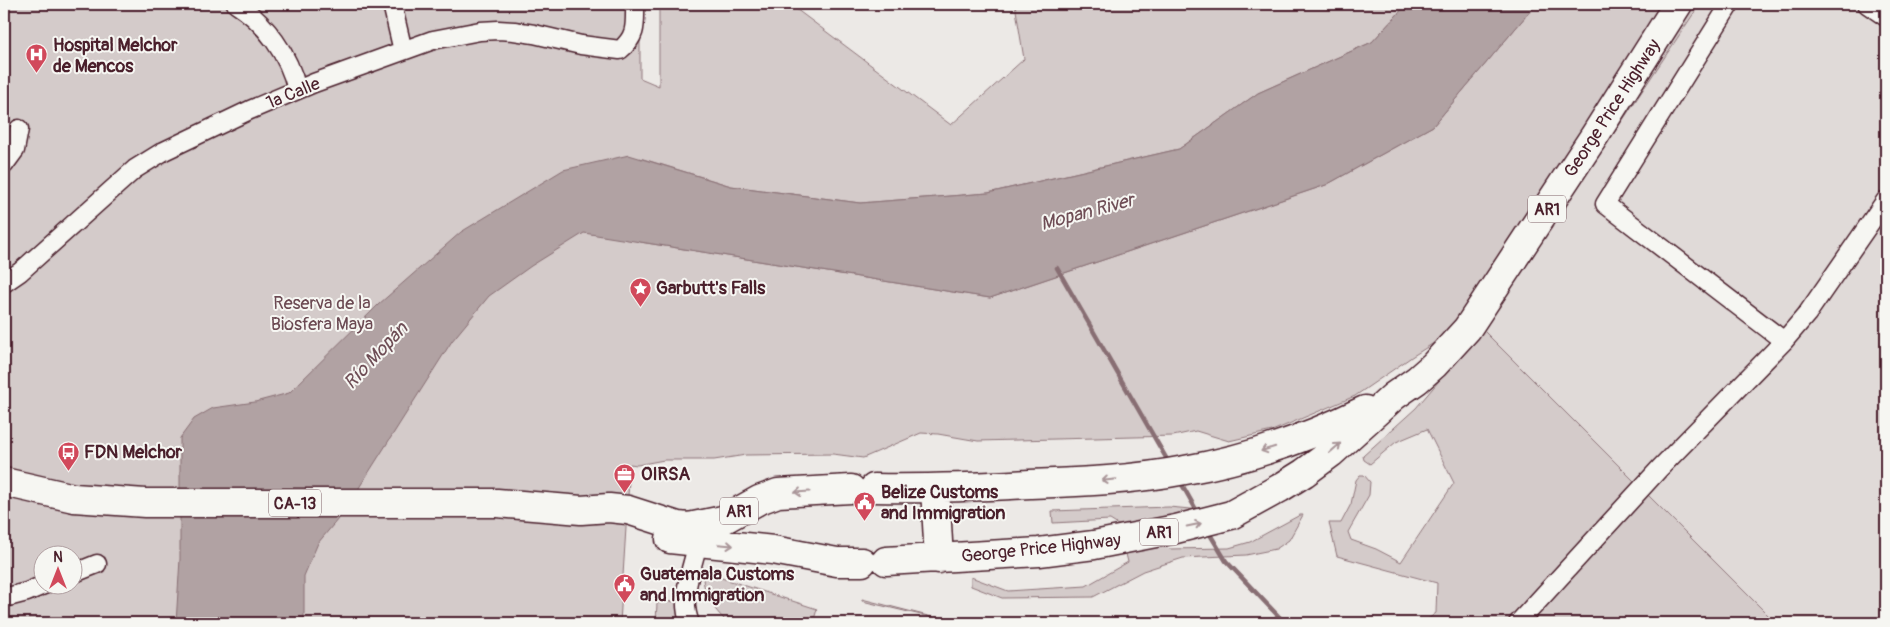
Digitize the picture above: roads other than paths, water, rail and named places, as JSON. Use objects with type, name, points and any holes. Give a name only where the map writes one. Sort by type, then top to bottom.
[{"type":"highway","name":"George Price Highway","points":[[628,518],[678,526],[700,534],[837,562],[874,562],[1031,553],[1094,545],[1208,522],[1231,515],[1280,488],[1331,453],[1394,396],[1434,365],[1467,329],[1595,135],[1678,4]]},
{"type":"highway","name":"George Price Highway","points":[[700,534],[759,500],[778,493],[1104,481],[1184,471],[1239,458],[1319,432],[1394,396]]},
{"type":"highway","name":"CA-13","points":[[4,482],[74,498],[145,503],[497,504],[580,510],[609,508],[628,518]]},
{"type":"highway","points":[[935,488],[939,559]]},
{"type":"street","points":[[236,4],[246,10],[279,46],[293,75],[297,90]]},
{"type":"street","points":[[392,4],[403,51]]},
{"type":"street","name":"1a Calle","points":[[4,283],[20,272],[135,169],[172,147],[250,110],[297,90],[433,40],[460,34],[498,30],[534,34],[580,46],[620,50],[628,44],[635,30],[635,4]]},
{"type":"street","points":[[1730,4],[1605,204],[1784,341]]},
{"type":"street","points":[[1867,4],[1886,17]]},
{"type":"street","points":[[4,165],[15,150],[19,129]]},
{"type":"street","points":[[1518,623],[1660,468],[1784,341],[1807,314],[1886,200]]},
{"type":"street","points":[[690,623],[686,613],[686,601],[700,534]]},
{"type":"street","points":[[82,570],[97,564]]},
{"type":"street","points":[[4,598],[32,590]]},
{"type":"water","points":[[1407,4],[1533,4],[1531,10],[1433,126],[1326,185],[990,298],[584,233],[531,266],[489,296],[452,341],[343,513],[318,543],[304,576],[304,623],[176,623],[180,559],[180,438],[194,419],[213,408],[255,402],[289,393],[379,304],[461,232],[563,170],[629,155],[731,186],[860,203],[988,193],[1179,149],[1258,93],[1372,42]]},
{"type":"waterway","points":[[1057,268],[1169,463]]},
{"type":"waterway","points":[[1180,481],[1198,513]]},
{"type":"waterway","points":[[1208,531],[1226,561],[1285,623]]},
{"type":"place","name":"Hospital Melchor de Mencos","points":[[37,74]]},
{"type":"place","name":"Garbutt's Falls","points":[[640,307]]},
{"type":"place","name":"FDN Melchor","points":[[68,471]]},
{"type":"place","name":"OIRSA","points":[[625,493]]},
{"type":"place","name":"Belize Customs and Immigration","points":[[865,521]]},
{"type":"place","name":"Guatemala Customs and Immigration","points":[[624,603]]},
{"type":"water label","name":"Mopan River","points":[[1087,211]]},
{"type":"water label","name":"Río Mopán","points":[[375,355]]},
{"type":"park label","name":"Reserva de la Biosfera Maya","points":[[322,313]]}]
